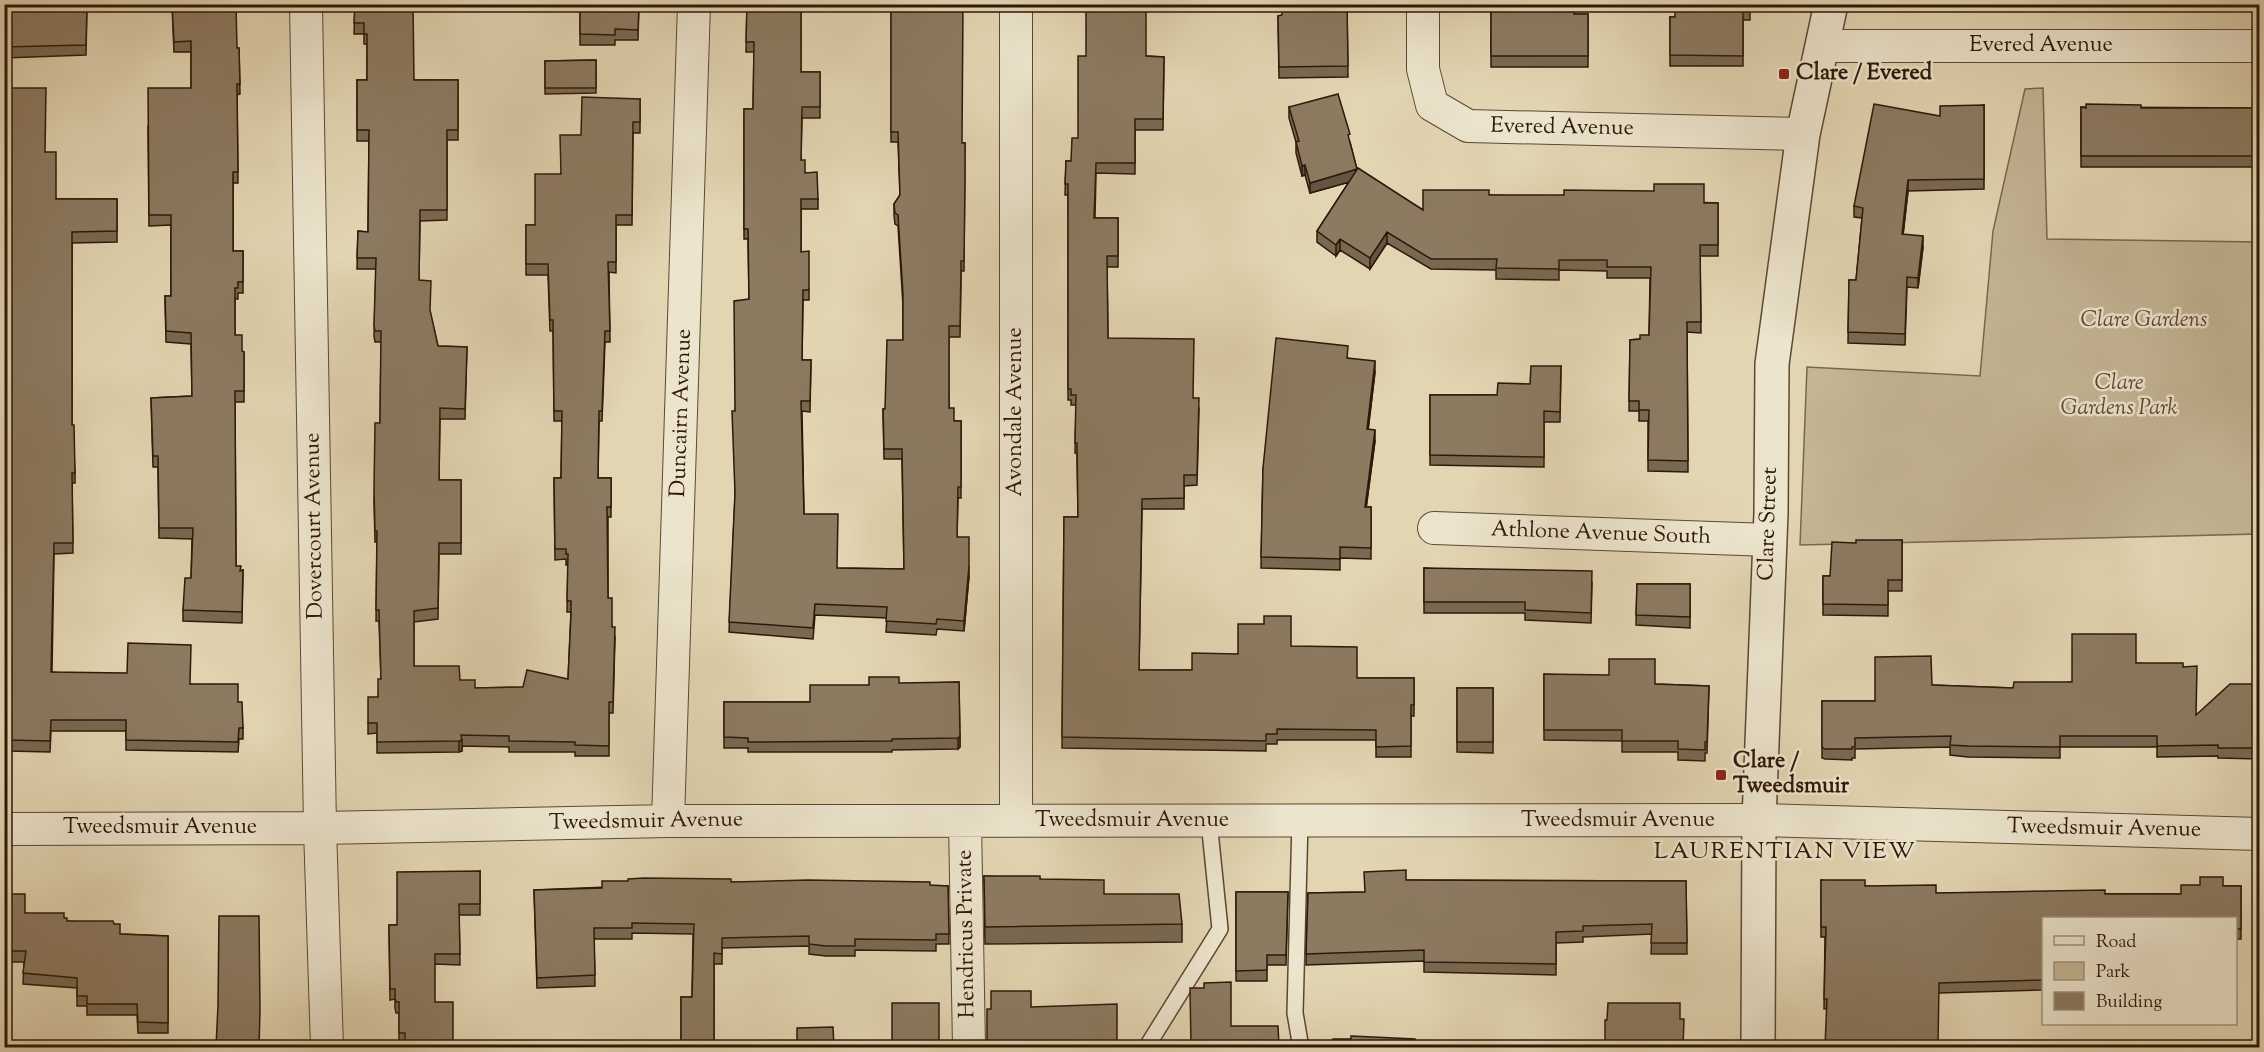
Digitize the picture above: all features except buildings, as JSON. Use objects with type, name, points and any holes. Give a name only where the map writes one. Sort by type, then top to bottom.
[{"type":"street","name":"Dovercourt Avenue","points":[[306,4],[320,828],[327,1047]]},
{"type":"street","name":"Duncairn Avenue","points":[[668,821],[694,4]]},
{"type":"street","name":"Avondale Avenue","points":[[1016,4],[1016,820]]},
{"type":"street","name":"Evered Avenue","points":[[1423,4],[1423,69],[1432,105],[1466,125],[1803,134]]},
{"type":"street","name":"Clare Street","points":[[1758,1047],[1759,820],[1769,540],[1772,364],[1803,134],[1831,4]]},
{"type":"street","name":"Evered Avenue","points":[[1823,46],[2259,46]]},
{"type":"street","name":"Athlone Avenue South","points":[[1434,528],[1769,540]]},
{"type":"street","name":"Tweedsmuir Avenue","points":[[4,829],[320,828],[668,821],[1759,820],[2259,834]]},
{"type":"street","name":"Hendricus Private","points":[[965,821],[969,1047]]},
{"type":"lane","points":[[1146,1047],[1220,929],[1209,820]]},
{"type":"lane","points":[[1300,821],[1295,1013],[1301,1047]]},
{"type":"green space","name":"Clare Gardens Park","points":[[2043,88],[2047,239],[2259,242],[2259,534],[1800,545],[1807,367],[1980,376],[1993,231],[2025,89]]},
{"type":"place","name":"Clare / Evered","points":[[1784,74]]},
{"type":"place","name":"Clare / Tweedsmuir","points":[[1721,775]]},
{"type":"district","name":"LAURENTIAN VIEW","points":[[1785,852]]},
{"type":"park label","name":"Clare Gardens","points":[[2144,321]]}]
